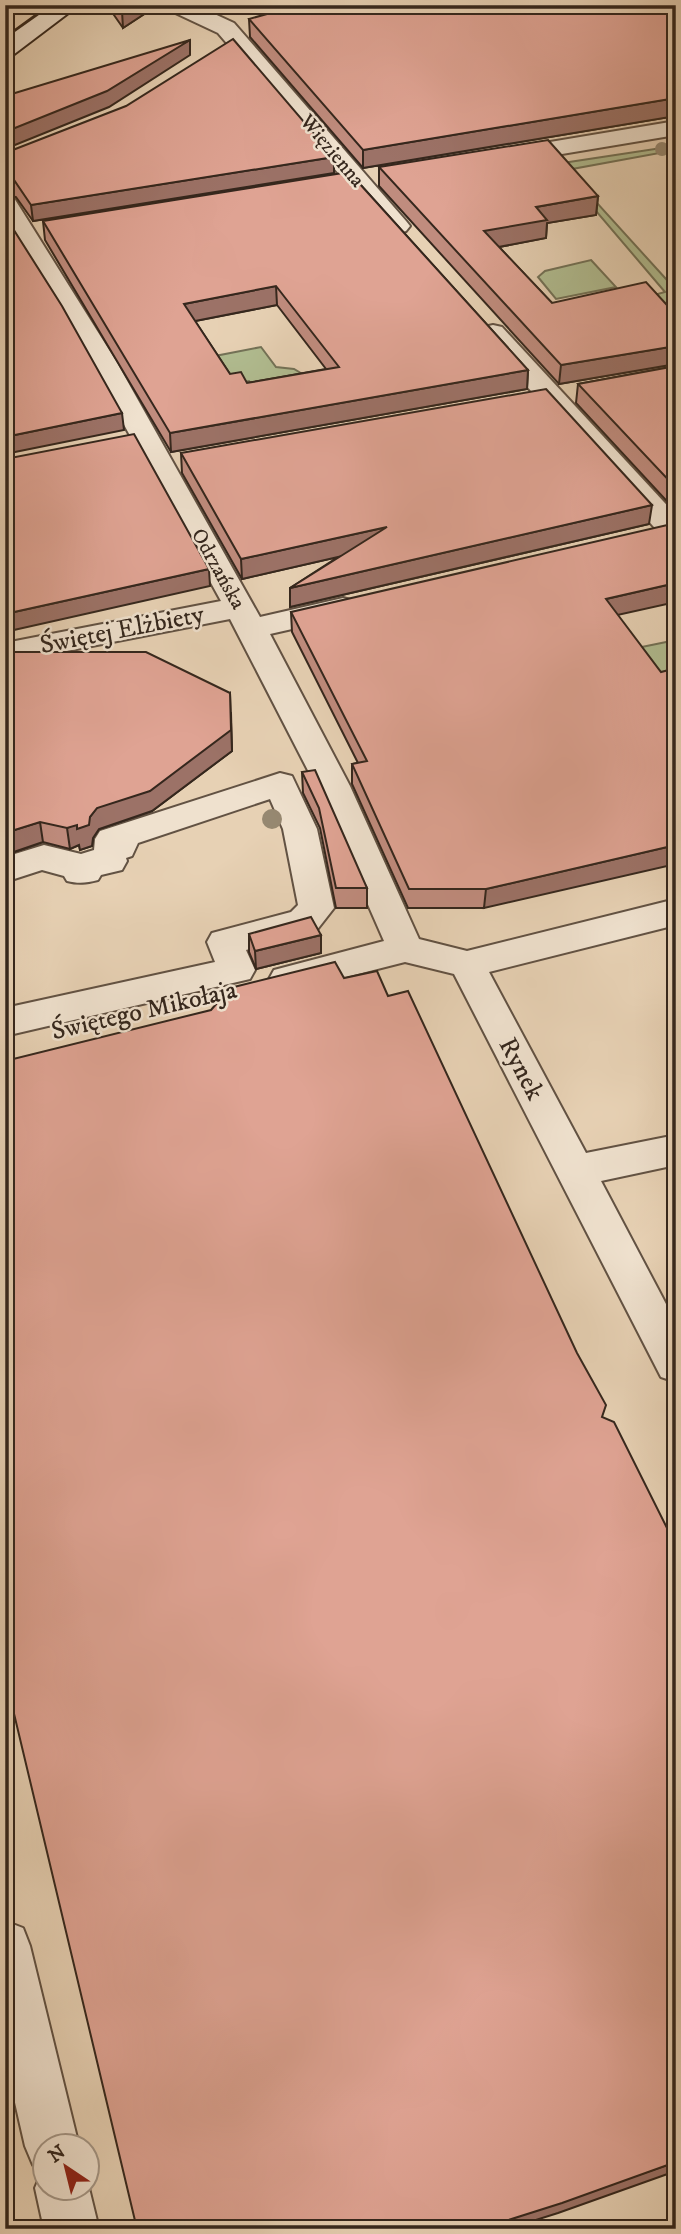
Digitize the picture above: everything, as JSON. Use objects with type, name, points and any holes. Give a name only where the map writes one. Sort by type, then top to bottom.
[{"type":"street","points":[[5,50],[68,5]]},
{"type":"street","name":"Więzienna","points":[[177,5],[233,35],[344,182],[417,248]]},
{"type":"street","points":[[477,161],[676,128]]},
{"type":"street","points":[[344,182],[390,174]]},
{"type":"street","name":"Odrzańska","points":[[5,203],[36,231],[147,437],[173,462],[249,624],[327,777],[386,902],[405,949]]},
{"type":"street","points":[[480,318],[675,531]]},
{"type":"street","points":[[516,403],[587,389]]},
{"type":"street","points":[[114,444],[147,437]]},
{"type":"street","points":[[639,539],[675,531]]},
{"type":"street","name":"Świętej Elżbiety","points":[[5,653],[249,624],[367,602]]},
{"type":"street","points":[[5,870],[44,857],[56,863],[79,866],[79,872],[86,871],[86,866],[100,860],[105,864],[110,861],[106,858],[113,848],[120,848],[121,843],[112,844],[112,839],[280,784],[300,829],[316,908],[303,922],[225,942],[237,970],[5,1022]]},
{"type":"street","points":[[405,949],[467,964],[676,912]]},
{"type":"street","name":"Świętego Mikołaja","points":[[5,1044],[405,949]]},
{"type":"street","name":"Rynek","points":[[467,964],[676,1364]]},
{"type":"street","points":[[575,1171],[676,1150]]},
{"type":"street","points":[[5,1946],[48,2132]]},
{"type":"street","points":[[65,2202],[72,2229]]},
{"type":"green space","points":[[668,147],[676,150],[567,170],[676,290],[676,315],[672,316],[654,295],[665,292],[556,164]]},
{"type":"green space","points":[[591,260],[616,287],[556,299],[538,277],[545,271]]},
{"type":"green space","points":[[261,347],[276,367],[294,369],[304,375],[257,392],[249,381],[234,384],[210,357]]},
{"type":"green space","points":[[676,640],[676,730],[632,649]]},
{"type":"building","points":[[118,5],[130,5],[122,11]]},
{"type":"building","points":[[299,5],[676,5],[676,98],[363,150],[249,19]]},
{"type":"building","points":[[233,39],[334,157],[31,205],[14,180],[5,178],[5,153],[126,106]]},
{"type":"building","points":[[190,40],[107,91],[5,132],[5,96]]},
{"type":"building","points":[[548,140],[598,196],[536,207],[547,220],[484,231],[552,303],[646,282],[676,315],[676,346],[561,365],[379,167]]},
{"type":"building","points":[[349,172],[528,370],[170,433],[43,221]],"holes":[[[276,286],[339,367],[247,383],[241,372],[230,374],[184,304]]]},
{"type":"building","points":[[5,216],[62,306],[122,413],[5,437]]},
{"type":"building","points":[[676,366],[676,488],[578,384]]},
{"type":"building","points":[[546,389],[652,505],[290,588],[387,527],[241,559],[181,453]]},
{"type":"building","points":[[134,434],[209,569],[5,614],[5,459]]},
{"type":"building","points":[[676,523],[676,583],[606,599],[661,672],[676,668],[676,845],[486,889],[409,889],[352,764],[367,761],[291,612]]},
{"type":"building","points":[[5,652],[146,652],[230,693],[231,730],[150,791],[97,808],[90,817],[89,825],[77,829],[77,825],[67,828],[40,822],[5,833]]},
{"type":"building","points":[[315,770],[367,888],[336,888],[319,808],[302,772]]},
{"type":"building","points":[[311,917],[321,935],[255,951],[249,934]]},
{"type":"building","points":[[335,962],[344,978],[377,971],[388,996],[408,991],[577,1353],[606,1405],[602,1417],[614,1422],[676,1546],[676,2162],[480,2229],[137,2229],[5,1676],[5,1061],[211,1010],[230,988]]},
{"type":"tram line","points":[[5,37],[49,5]]}]
